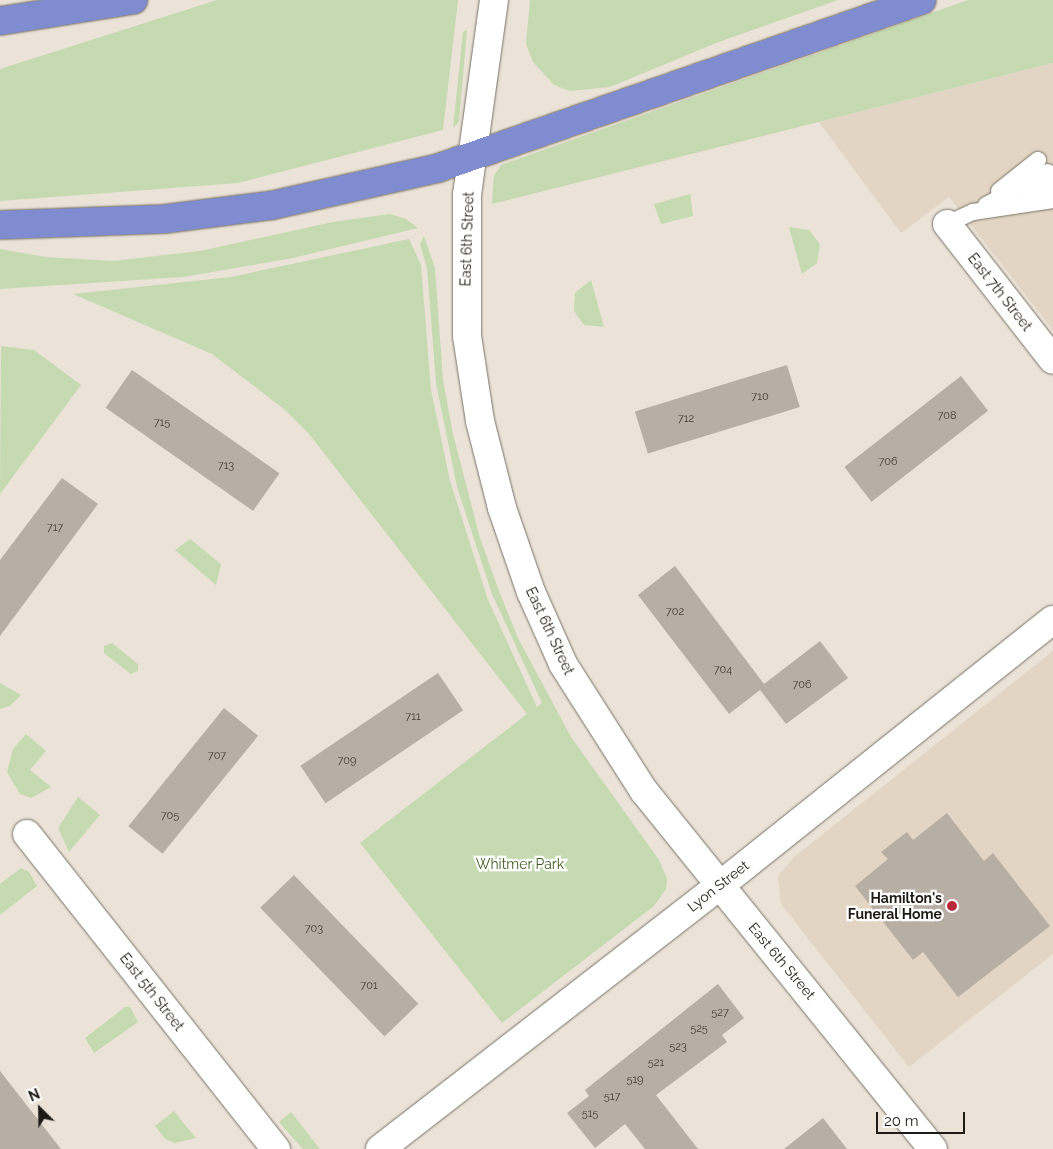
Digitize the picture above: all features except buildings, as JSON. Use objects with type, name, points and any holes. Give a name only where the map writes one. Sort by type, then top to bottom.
[{"type":"highway","points":[[0,9],[26,0]]},
{"type":"highway","points":[[0,21],[133,0]]},
{"type":"highway","points":[[0,225],[164,219],[273,205],[472,159],[922,0]]},
{"type":"street","name":"East 6th Street","points":[[494,0],[472,159],[464,240],[467,336],[475,396],[502,508],[532,592],[563,664],[644,791],[718,887],[933,1149]]},
{"type":"street","name":"East 7th Street","points":[[947,224],[1053,360]]},
{"type":"street","name":"Lyon Street","points":[[380,1149],[718,887],[1053,620]]},
{"type":"street","name":"East 5th Street","points":[[27,834],[276,1149]]},
{"type":"lane","points":[[947,224],[1046,173]]},
{"type":"lane","points":[[973,212],[1046,173]]},
{"type":"lane","points":[[973,212],[1053,200]]},
{"type":"shaded area","points":[[1053,63],[1053,330],[949,197],[901,233],[819,122]]},
{"type":"shaded area","points":[[1053,651],[1053,954],[909,1067],[781,904],[778,876],[794,857]]},
{"type":"green space","points":[[217,0],[458,0],[443,130],[238,183],[0,201],[0,69]]},
{"type":"green space","points":[[530,0],[838,0],[716,43],[610,87],[570,91],[554,85],[533,62],[526,44]]},
{"type":"green space","points":[[968,0],[1053,0],[1053,63],[492,204],[494,176],[501,165]]},
{"type":"green space","points":[[467,30],[459,122],[453,128],[463,32]]},
{"type":"green space","points":[[690,194],[693,216],[661,224],[654,204]]},
{"type":"green space","points":[[390,214],[406,219],[418,228],[293,258],[183,277],[0,289],[0,249],[46,257],[113,261],[200,251],[333,222]]},
{"type":"green space","points":[[789,227],[809,230],[820,244],[817,263],[802,274]]},
{"type":"green space","name":"Whitmer Park","points":[[424,236],[435,268],[443,380],[453,434],[480,538],[499,591],[518,638],[571,737],[659,860],[667,879],[666,889],[654,906],[502,1023],[360,843],[527,714],[309,434],[284,409],[212,354],[73,294],[231,277],[409,239],[421,265],[431,390],[450,481],[488,600],[537,707],[542,703],[492,594],[457,487],[436,383],[427,268],[420,244]]},
{"type":"green space","points":[[591,280],[604,327],[584,325],[574,311],[575,293]]},
{"type":"green space","points":[[1,346],[34,350],[81,385],[0,494]]},
{"type":"green space","points":[[190,539],[221,564],[216,585],[175,550]]},
{"type":"green space","points":[[112,643],[138,664],[138,671],[131,674],[104,653],[104,646]]},
{"type":"green space","points":[[0,683],[21,695],[10,706],[0,709]]},
{"type":"green space","points":[[26,734],[46,751],[30,770],[51,787],[31,798],[20,794],[7,772],[13,749]]},
{"type":"green space","points":[[78,797],[100,815],[69,852],[58,828]]},
{"type":"green space","points":[[21,868],[29,872],[37,886],[0,915],[0,884]]},
{"type":"green space","points":[[125,1007],[130,1007],[138,1022],[94,1053],[85,1038]]},
{"type":"green space","points":[[174,1111],[196,1138],[175,1143],[165,1139],[155,1126]]},
{"type":"green space","points":[[291,1112],[320,1149],[303,1149],[279,1122]]},
{"type":"place","name":"Hamilton's Funeral Home","points":[[952,906]]}]
